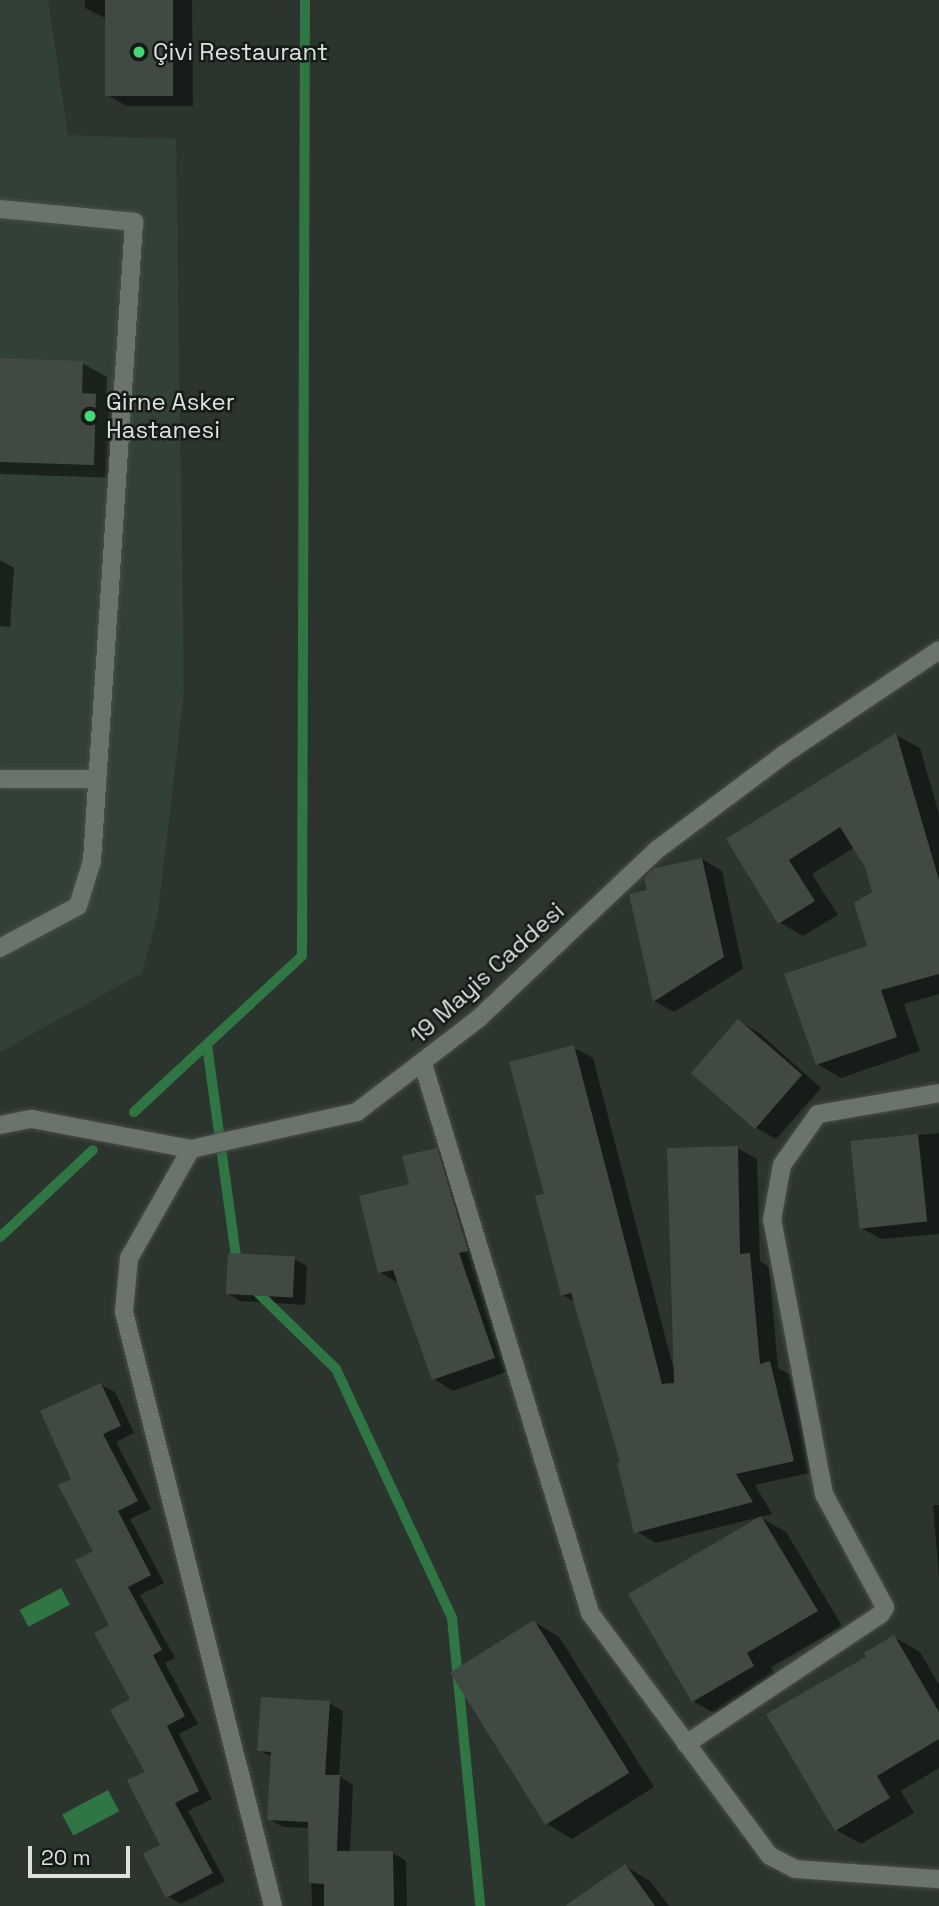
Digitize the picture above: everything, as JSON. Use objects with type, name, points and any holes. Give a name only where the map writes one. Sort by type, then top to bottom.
[{"type":"street","points":[[0,209],[134,222],[92,861],[78,906],[0,948]]},
{"type":"street","name":"19 Mayis Caddesi","points":[[0,1125],[32,1119],[191,1149],[357,1112],[423,1064],[479,1018],[659,849],[783,755],[939,650]]},
{"type":"street","points":[[0,779],[97,779]]},
{"type":"street","points":[[423,1064],[590,1613],[769,1856],[795,1869],[939,1879]]},
{"type":"street","points":[[686,1744],[881,1614],[885,1607],[824,1494],[772,1220],[782,1166],[818,1114],[939,1093]]},
{"type":"street","points":[[191,1149],[129,1258],[124,1312],[273,1906]]},
{"type":"shaded area","name":"Girne Asker Hastanesi","points":[[0,0],[48,0],[68,135],[176,139],[184,693],[158,913],[142,973],[0,1052]]},
{"type":"shaded area","points":[[61,1588],[70,1605],[28,1627],[20,1610]]},
{"type":"shaded area","points":[[108,1790],[119,1811],[73,1836],[62,1814]]},
{"type":"building","name":"Çivi Restaurant","points":[[105,0],[173,0],[173,96],[105,96]]},
{"type":"building","points":[[0,358],[83,361],[82,393],[96,394],[94,465],[0,462]]},
{"type":"building","points":[[896,733],[939,880],[939,974],[881,990],[897,1037],[816,1065],[784,974],[867,946],[854,903],[872,892],[865,867],[840,827],[789,860],[815,901],[778,924],[726,839]]},
{"type":"building","points":[[702,858],[724,957],[653,1002],[629,894],[647,890],[644,878],[655,868]]},
{"type":"building","points":[[738,1019],[802,1075],[755,1129],[691,1073]]},
{"type":"building","points":[[574,1045],[662,1384],[674,1383],[667,1148],[738,1146],[740,1254],[750,1253],[760,1364],[770,1361],[794,1461],[736,1474],[753,1502],[634,1533],[617,1463],[620,1462],[571,1293],[561,1296],[535,1196],[544,1194],[509,1062]]},
{"type":"building","points":[[918,1134],[927,1222],[860,1229],[850,1141]]},
{"type":"building","points":[[437,1148],[468,1251],[459,1253],[495,1358],[432,1380],[393,1270],[378,1273],[359,1196],[409,1184],[402,1156]]},
{"type":"building","points":[[228,1253],[295,1257],[293,1297],[226,1294]]},
{"type":"building","points":[[101,1383],[121,1426],[103,1434],[138,1501],[118,1511],[151,1575],[128,1587],[162,1650],[153,1655],[185,1716],[167,1726],[199,1791],[175,1803],[213,1873],[166,1898],[143,1854],[160,1845],[127,1780],[145,1772],[110,1710],[130,1699],[94,1633],[109,1625],[75,1560],[93,1551],[58,1485],[71,1479],[40,1411]]},
{"type":"building","points":[[761,1516],[818,1611],[747,1653],[754,1666],[692,1702],[628,1594]]},
{"type":"building","points":[[534,1620],[629,1773],[545,1825],[450,1672]]},
{"type":"building","points":[[894,1635],[939,1712],[939,1739],[877,1776],[890,1798],[835,1831],[766,1714],[866,1657],[864,1653]]},
{"type":"building","points":[[261,1697],[330,1701],[325,1775],[340,1775],[337,1851],[393,1851],[394,1906],[324,1906],[324,1884],[309,1883],[308,1822],[267,1820],[271,1752],[257,1751]]},
{"type":"building","points":[[625,1864],[655,1906],[565,1906]]},
{"type":"waterway","points":[[134,1112],[302,956],[305,0]]},
{"type":"waterway","points":[[207,1045],[237,1265]]},
{"type":"waterway","points":[[0,1237],[93,1150]]},
{"type":"waterway","points":[[251,1286],[336,1369],[452,1618],[480,1906]]},
{"type":"place","name":"Çivi Restaurant","points":[[139,52]]},
{"type":"place","name":"Girne Asker Hastanesi","points":[[90,416]]}]
